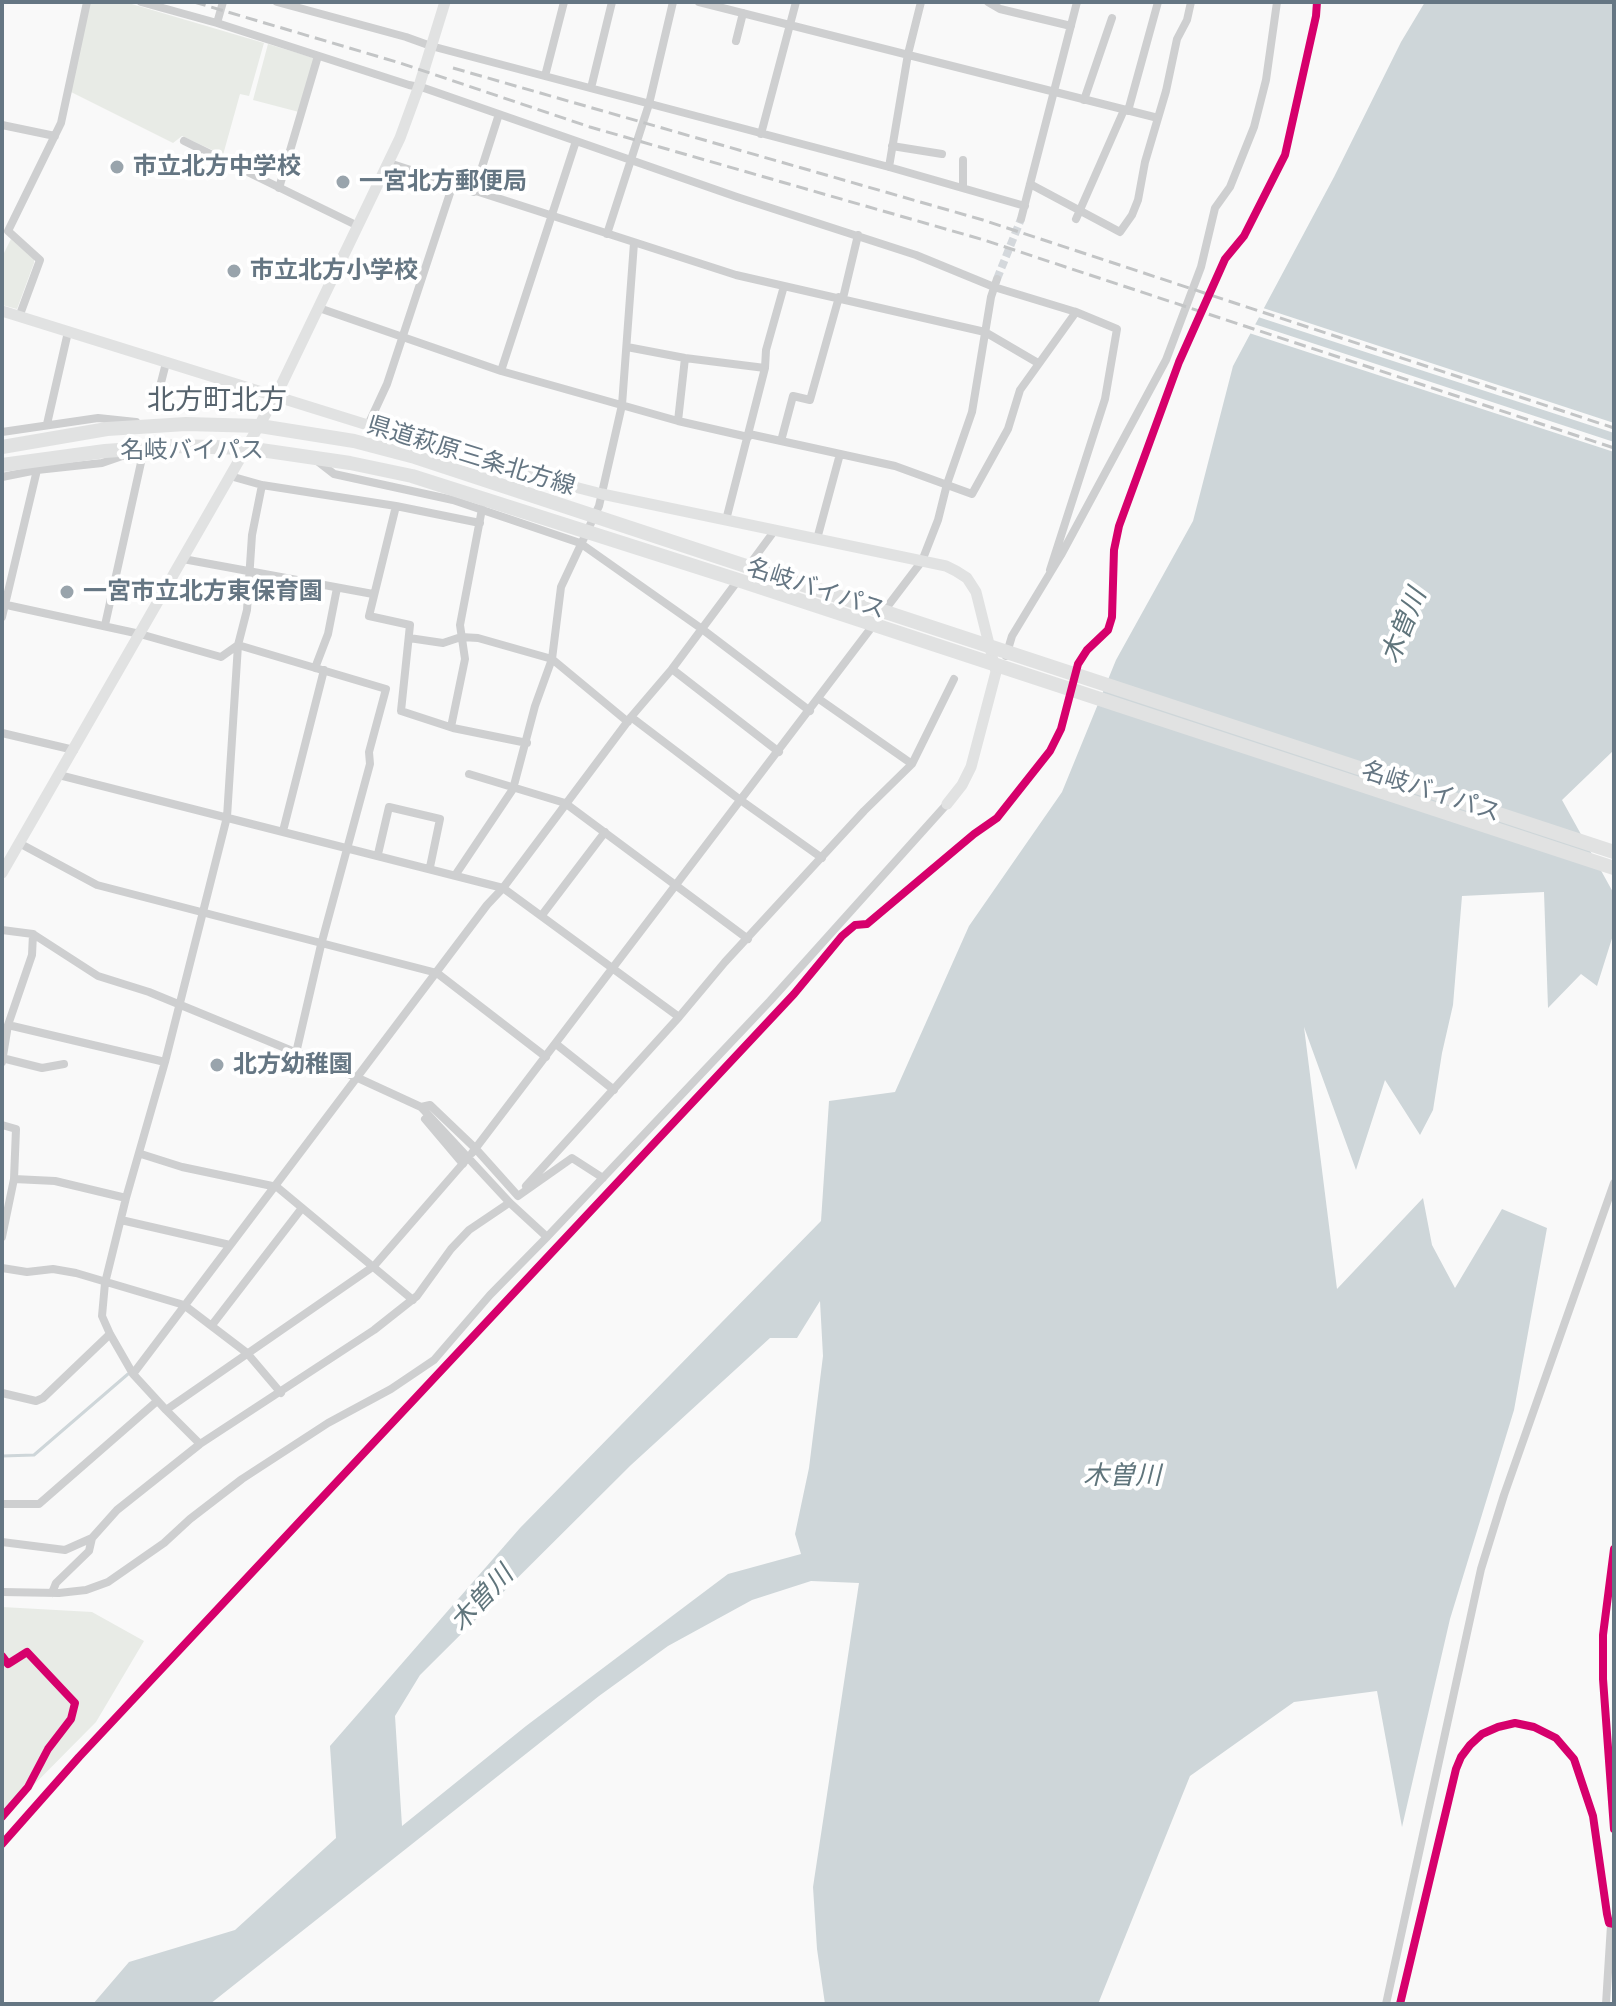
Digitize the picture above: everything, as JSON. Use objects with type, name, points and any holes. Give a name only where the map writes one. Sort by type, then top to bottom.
[{"type":"highway","name":"名岐バイパス","points":[[2,447],[93,431],[150,425],[260,426],[354,441],[444,467],[1614,852]]},
{"type":"highway","name":"名岐バイパス","points":[[2,465],[72,454],[175,446],[247,448],[350,463],[412,476],[1614,868]]},
{"type":"main road","points":[[2,873],[276,396],[389,163],[419,86],[445,2]]},
{"type":"main road","name":"県道萩原三条北方線","points":[[2,311],[528,475],[956,571],[973,587],[996,672],[971,767],[947,804]]},
{"type":"street","points":[[19,317],[40,260],[8,231],[61,123],[87,2]]},
{"type":"street","points":[[141,2],[419,86],[631,161],[916,255],[1117,329],[1105,399],[1050,570]]},
{"type":"street","points":[[217,23],[223,2]]},
{"type":"street","points":[[277,2],[305,6],[431,46],[1025,206]]},
{"type":"street","points":[[545,76],[564,2]]},
{"type":"street","points":[[591,88],[612,2]]},
{"type":"street","points":[[607,234],[649,104],[673,2]]},
{"type":"street","points":[[699,2],[1158,118]]},
{"type":"street","points":[[761,134],[796,2]]},
{"type":"street","points":[[889,167],[908,54],[921,2]]},
{"type":"street","points":[[988,2],[1000,9],[1071,26]]},
{"type":"street","points":[[1021,219],[1077,2]]},
{"type":"street","points":[[1078,215],[1126,110],[1158,2]]},
{"type":"street","points":[[1030,184],[1078,215],[1120,232],[1138,200],[1177,39],[1187,20],[1191,2]]},
{"type":"street","points":[[996,672],[1004,661],[1012,636],[1166,360],[1201,267],[1215,208],[1230,187],[1254,127],[1271,56],[1277,2]]},
{"type":"street","points":[[736,41],[743,13]]},
{"type":"street","points":[[1084,100],[1112,18]]},
{"type":"street","points":[[279,188],[318,56]]},
{"type":"street","points":[[474,192],[499,114]]},
{"type":"street","points":[[2,125],[55,136]]},
{"type":"street","points":[[184,141],[358,226]]},
{"type":"street","points":[[501,371],[576,141]]},
{"type":"street","points":[[892,146],[942,154]]},
{"type":"street","points":[[963,160],[963,188]]},
{"type":"street","points":[[389,163],[736,275],[985,332],[1038,363]]},
{"type":"street","points":[[368,425],[387,384],[453,184]]},
{"type":"street","points":[[781,441],[793,396],[810,400],[858,235]]},
{"type":"street","points":[[456,874],[513,789],[535,706],[552,659],[561,587],[602,494],[622,405],[634,243]]},
{"type":"street","points":[[166,1410],[374,1266],[469,1156],[546,1057],[922,561],[972,412],[995,283]]},
{"type":"street","points":[[726,520],[784,286]]},
{"type":"street","points":[[319,308],[501,371],[678,421],[895,466],[972,494],[1008,429],[1020,390],[1076,312]]},
{"type":"street","points":[[47,424],[68,332]]},
{"type":"street","points":[[627,347],[765,368]]},
{"type":"street","points":[[678,421],[685,358]]},
{"type":"street","points":[[155,406],[166,363]]},
{"type":"street","points":[[2,432],[98,418],[150,425]]},
{"type":"street","points":[[2,477],[102,463],[144,449]]},
{"type":"street","points":[[105,625],[144,449]]},
{"type":"street","points":[[817,539],[840,454]]},
{"type":"street","points":[[311,457],[334,474],[421,492],[482,509],[580,543],[702,629],[810,711]]},
{"type":"street","points":[[2,617],[37,470]]},
{"type":"street","points":[[230,476],[262,485],[480,523]]},
{"type":"street","points":[[200,1444],[156,1402],[133,1374],[102,1316],[105,1283],[126,1198],[141,1154],[227,817],[238,645],[247,610],[252,535],[262,485]]},
{"type":"street","points":[[396,506],[369,616],[410,625],[401,711],[451,727],[527,743]]},
{"type":"street","points":[[451,727],[465,659],[460,625],[482,509]]},
{"type":"street","points":[[133,1374],[775,530]]},
{"type":"street","points":[[183,559],[373,594]]},
{"type":"street","points":[[283,831],[337,588]]},
{"type":"street","points":[[3,604],[105,625],[221,657],[238,645]]},
{"type":"street","points":[[409,638],[443,643],[461,637],[478,638],[552,659],[822,858]]},
{"type":"street","points":[[238,645],[402,694]]},
{"type":"street","points":[[672,669],[779,752]]},
{"type":"street","points":[[516,1197],[864,811],[912,764],[954,679]]},
{"type":"street","points":[[296,1053],[386,689]]},
{"type":"street","points":[[819,699],[912,764]]},
{"type":"street","points":[[2,733],[74,750]]},
{"type":"street","points":[[469,774],[565,803],[748,939]]},
{"type":"street","points":[[59,775],[503,888],[679,1017]]},
{"type":"street","points":[[2,1592],[86,1590],[108,1582],[164,1543],[242,1479],[434,1360],[490,1295],[770,1001],[947,804]]},
{"type":"street","points":[[378,854],[389,807],[428,816],[440,819],[430,867]]},
{"type":"street","points":[[542,915],[605,832]]},
{"type":"street","points":[[19,843],[97,885],[437,973],[546,1057]]},
{"type":"street","points":[[2,930],[33,934],[98,976],[149,992],[421,1107],[510,1203],[547,1237]]},
{"type":"street","points":[[33,934],[32,955],[8,1025],[2,1060],[42,1068],[64,1064]]},
{"type":"street","points":[[8,1025],[165,1062]]},
{"type":"street","points":[[556,1044],[614,1090]]},
{"type":"street","points":[[421,1107],[430,1105],[469,1156]]},
{"type":"street","points":[[421,1107],[423,1117],[516,1197]]},
{"type":"street","points":[[2,1125],[16,1129],[14,1179],[2,1237]]},
{"type":"street","points":[[141,1154],[182,1167],[277,1187],[413,1300]]},
{"type":"street","points":[[516,1197],[572,1158],[603,1178]]},
{"type":"street","points":[[14,1179],[55,1181],[126,1198]]},
{"type":"street","points":[[1386,2004],[1481,1569],[1614,1183]]},
{"type":"street","points":[[2,1542],[65,1550],[92,1538],[117,1510],[200,1444],[281,1393],[413,1300],[469,1230],[506,1205]]},
{"type":"street","points":[[212,1325],[302,1208]]},
{"type":"street","points":[[121,1220],[230,1245]]},
{"type":"street","points":[[2,1268],[27,1272],[53,1269],[76,1273],[184,1305],[247,1353],[281,1393]]},
{"type":"street","points":[[2,1393],[36,1401],[43,1398],[110,1334]]},
{"type":"street","points":[[2,1504],[39,1504],[156,1402]]},
{"type":"street","points":[[52,1593],[56,1583],[89,1551],[92,1538]]},
{"type":"street","points":[[1606,2004],[1611,1925]]},
{"type":"shaded area","points":[[90,2],[125,2],[264,43],[249,96],[240,94],[223,155],[182,136],[173,143],[71,92]]},
{"type":"shaded area","points":[[268,44],[314,58],[299,112],[253,100]]},
{"type":"shaded area","points":[[11,239],[34,259],[17,309],[2,305],[2,257]]},
{"type":"shaded area","points":[[2,1607],[92,1612],[144,1641],[96,1722],[2,1817]]},
{"type":"water","name":"木曽川","points":[[1425,2],[1614,2],[1614,750],[1562,800],[1614,894],[1614,932],[1597,986],[1581,974],[1548,1008],[1544,892],[1462,896],[1453,1005],[1433,1110],[1420,1135],[1385,1080],[1356,1170],[1304,1027],[1337,1289],[1423,1198],[1432,1245],[1455,1288],[1502,1209],[1547,1228],[1514,1410],[1450,1619],[1402,1827],[1377,1691],[1294,1702],[1190,1776],[1098,2004],[825,2004],[813,1887],[859,1583],[811,1581],[752,1600],[668,1646],[599,1696],[210,2004],[93,2004],[129,1962],[235,1930],[336,1838],[330,1746],[520,1528],[821,1221],[829,1101],[895,1092],[969,926],[1062,792],[1116,660],[1193,521],[1233,366],[1334,177],[1401,42]],"holes":[[[820,1301],[823,1356],[809,1468],[795,1534],[801,1554],[728,1574],[526,1726],[402,1826],[395,1716],[420,1675],[631,1465],[770,1338],[797,1338]]]},
{"type":"pier","points":[[1260,307],[1614,423],[1614,433],[1255,316]]},
{"type":"pier","points":[[1251,323],[1614,442],[1614,452],[1246,332]]},
{"type":"waterway","points":[[2,1456],[34,1455],[128,1374]]},
{"type":"tunnel","points":[[997,279],[1021,219]]},
{"type":"railway","points":[[194,2],[400,63],[590,127],[984,240],[1614,448]]},
{"type":"railway","points":[[453,68],[983,220],[1614,428]]},
{"type":"cycle path","points":[[2,1844],[79,1757],[794,994],[842,936],[855,925],[867,924],[997,818],[1050,751],[1061,729],[1078,664],[1087,650],[1108,630],[1112,617],[1114,550],[1119,526],[1179,362],[1225,259],[1244,236],[1285,155],[1317,2]]},
{"type":"cycle path","points":[[1614,1549],[1603,1635],[1603,1679],[1614,1829]]},
{"type":"cycle path","points":[[2,1656],[8,1664],[27,1652],[75,1703],[71,1719],[48,1749],[28,1787],[2,1817]]},
{"type":"cycle path","points":[[1400,2004],[1456,1769],[1470,1745],[1482,1734],[1498,1727],[1515,1723],[1534,1727],[1556,1738],[1574,1759],[1593,1816],[1607,1914],[1609,1923],[1614,1924]]},
{"type":"place","name":"市立北方中学校","points":[[117,167]]},
{"type":"place","name":"一宮北方郵便局","points":[[343,182]]},
{"type":"place","name":"市立北方小学校","points":[[234,271]]},
{"type":"place","name":"一宮市立北方東保育園","points":[[67,592]]},
{"type":"place","name":"北方幼稚園","points":[[217,1065]]},
{"type":"district","name":"北方町北方","points":[[217,401]]}]
